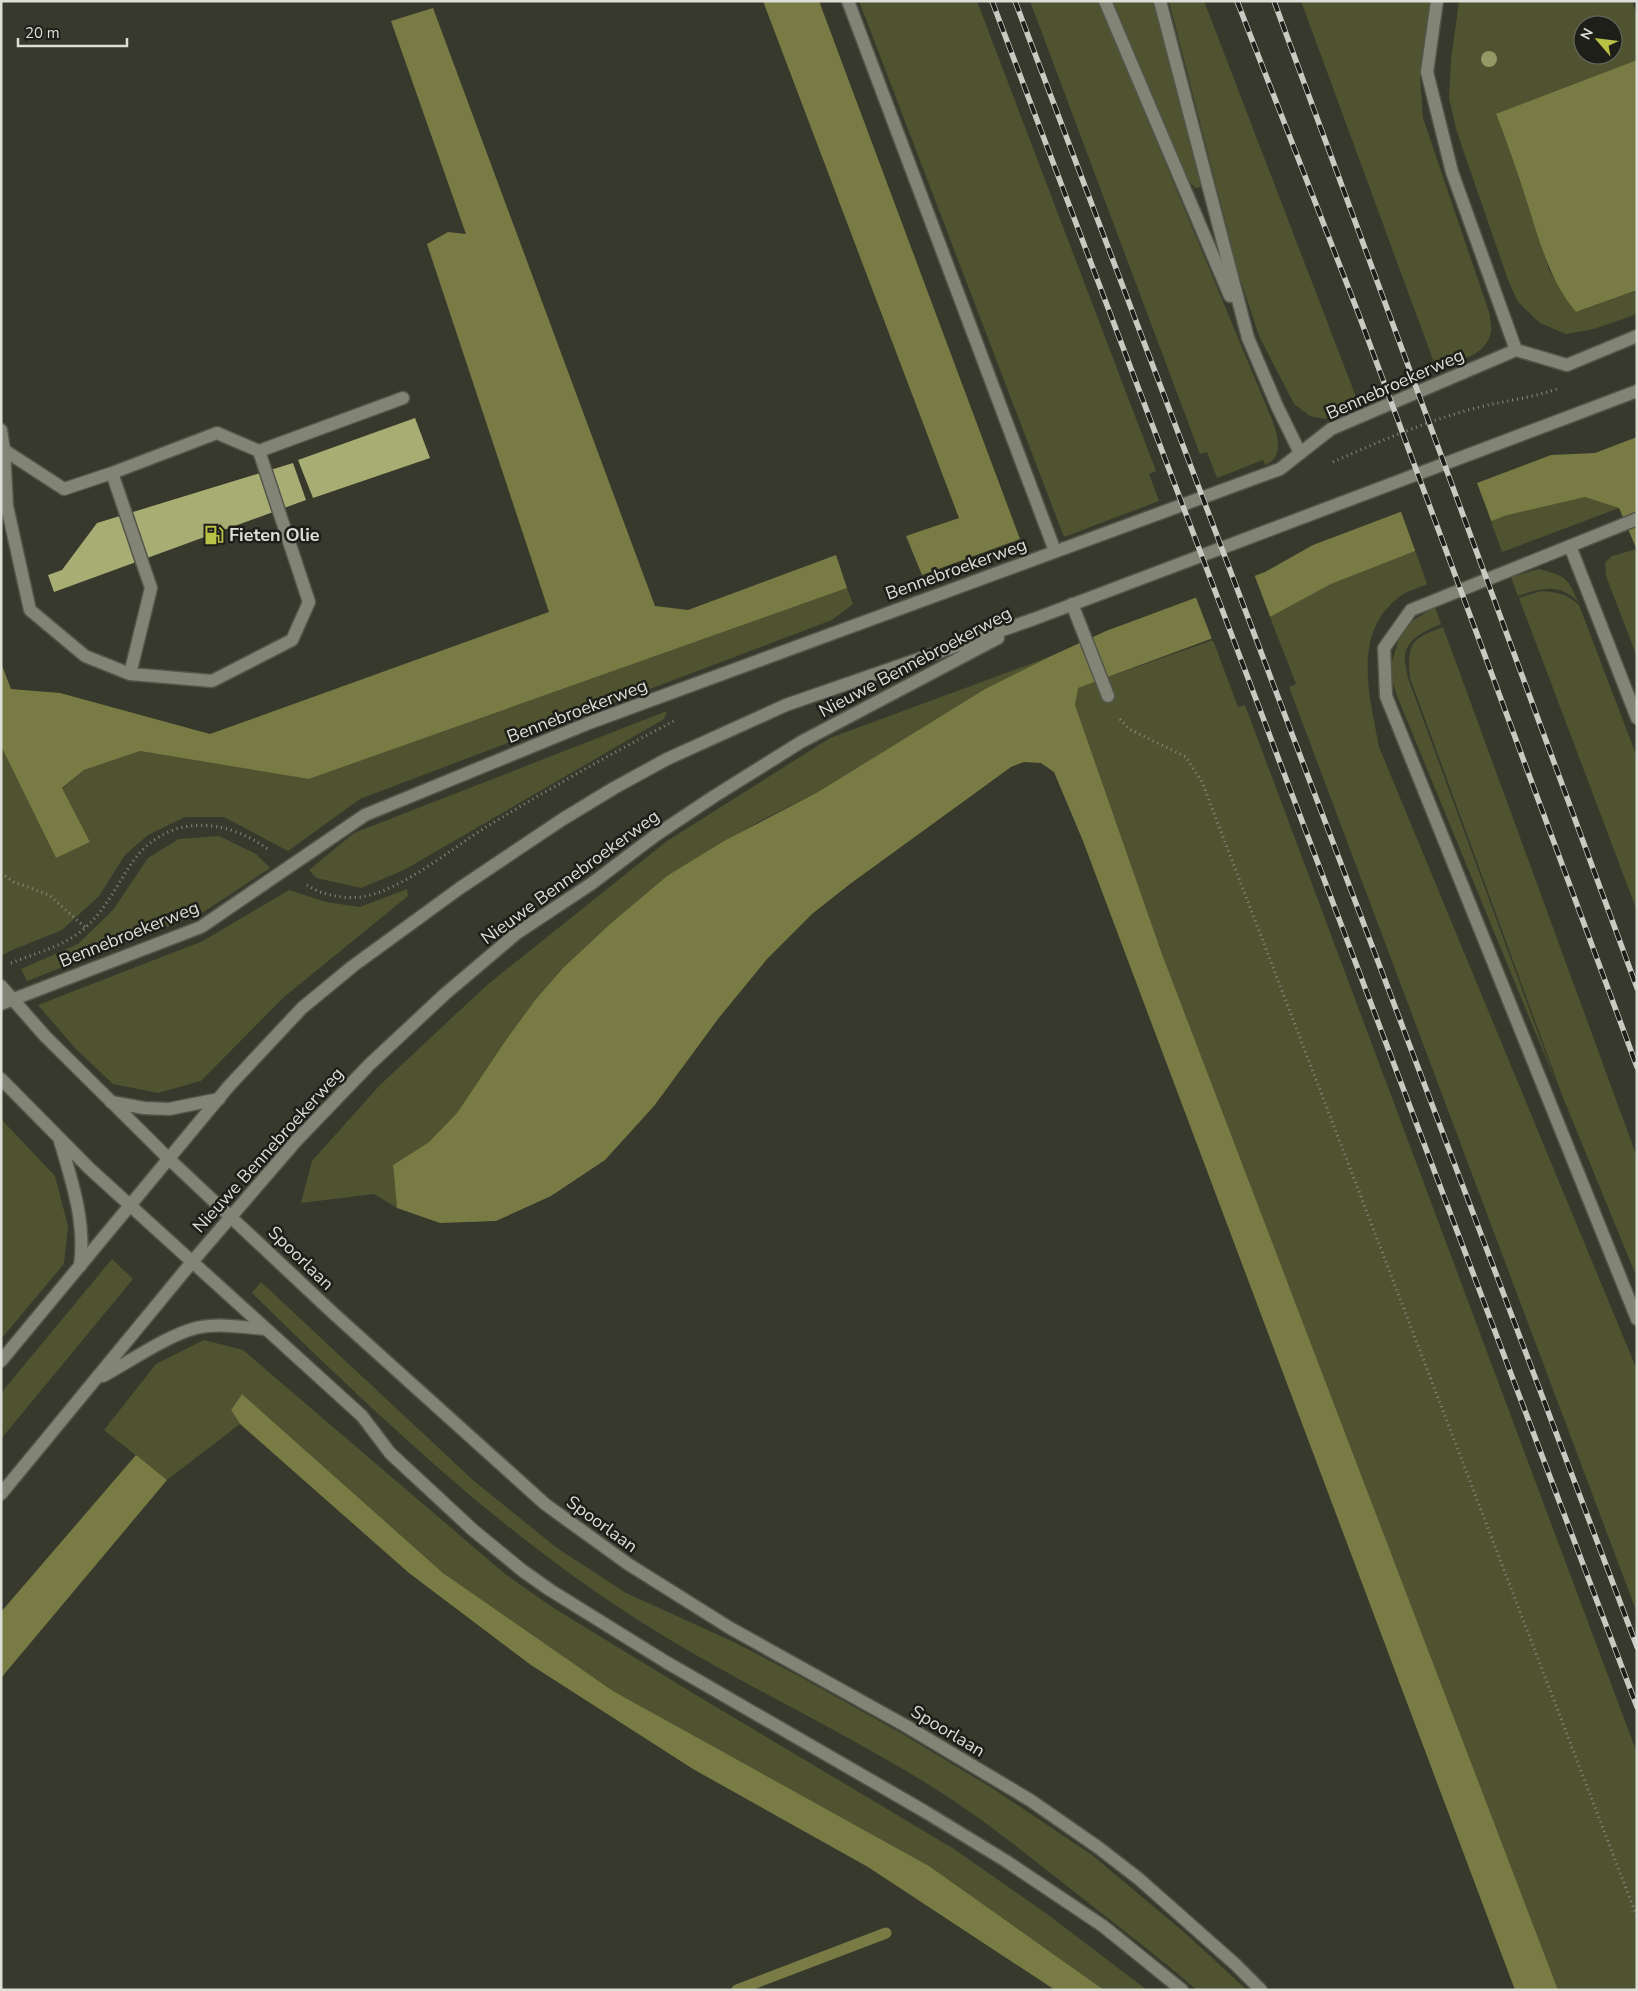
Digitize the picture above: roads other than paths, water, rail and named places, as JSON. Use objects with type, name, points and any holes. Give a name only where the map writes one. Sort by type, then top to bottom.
[{"type":"main road","points":[[848,1],[1055,551]]},
{"type":"main road","points":[[1105,1],[1277,406],[1300,453]]},
{"type":"main road","points":[[1160,1],[1248,338]]},
{"type":"main road","points":[[1437,1],[1427,72],[1452,172],[1516,350],[1567,365],[1637,336]]},
{"type":"main road","name":"Bennebroekerweg","points":[[7,1001],[201,927],[365,815],[590,723],[1280,469],[1331,429],[1516,350]]},
{"type":"main road","points":[[1034,619],[1637,391]]},
{"type":"main road","points":[[4,450],[64,488],[112,473],[217,433],[259,452],[403,398]]},
{"type":"main road","points":[[1,430],[7,506],[30,610],[85,656],[130,674],[212,681],[292,640],[309,602],[259,452]]},
{"type":"main road","points":[[112,473],[152,588],[130,674]]},
{"type":"main road","points":[[1637,519],[1411,610],[1384,648],[1386,696],[1637,1319]]},
{"type":"main road","points":[[1570,546],[1637,718]]},
{"type":"main road","points":[[1072,604],[1108,696]]},
{"type":"main road","name":"Nieuwe Bennebroekerweg","points":[[1,1361],[219,1099],[302,1008],[353,966],[460,888],[563,819],[667,759],[786,705],[1034,619]]},
{"type":"main road","name":"Nieuwe Bennebroekerweg","points":[[1,1494],[192,1262],[296,1141],[370,1064],[445,994],[517,933],[591,884],[713,797],[801,742],[1034,619]]},
{"type":"main road","name":"Spoorlaan","points":[[1,986],[7,1001],[169,1159],[232,1216],[332,1313],[520,1483],[558,1514],[628,1564],[730,1628],[906,1726],[1030,1800],[1099,1848],[1139,1879],[1261,1990]]},
{"type":"main road","points":[[1,1079],[60,1141],[362,1416],[390,1453],[473,1530],[523,1571],[583,1611],[666,1662],[1006,1860],[1103,1926],[1182,1990]]},
{"type":"main road","points":[[111,1102],[144,1108],[169,1109],[219,1099]]},
{"type":"main road","points":[[60,1141],[80,1216],[82,1236],[80,1268]]},
{"type":"main road","points":[[96,1380],[171,1338],[196,1328],[228,1326],[265,1329]]},
{"type":"waterway","points":[[737,1990],[886,1933]]},
{"type":"railway","points":[[992,1],[1637,1707]]},
{"type":"railway","points":[[1015,1],[1637,1647]]},
{"type":"railway","points":[[1237,1],[1359,315],[1637,1067]]},
{"type":"railway","points":[[1274,1],[1637,988]]},
{"type":"place","name":"Fieten Olie","points":[[214,535]]}]
